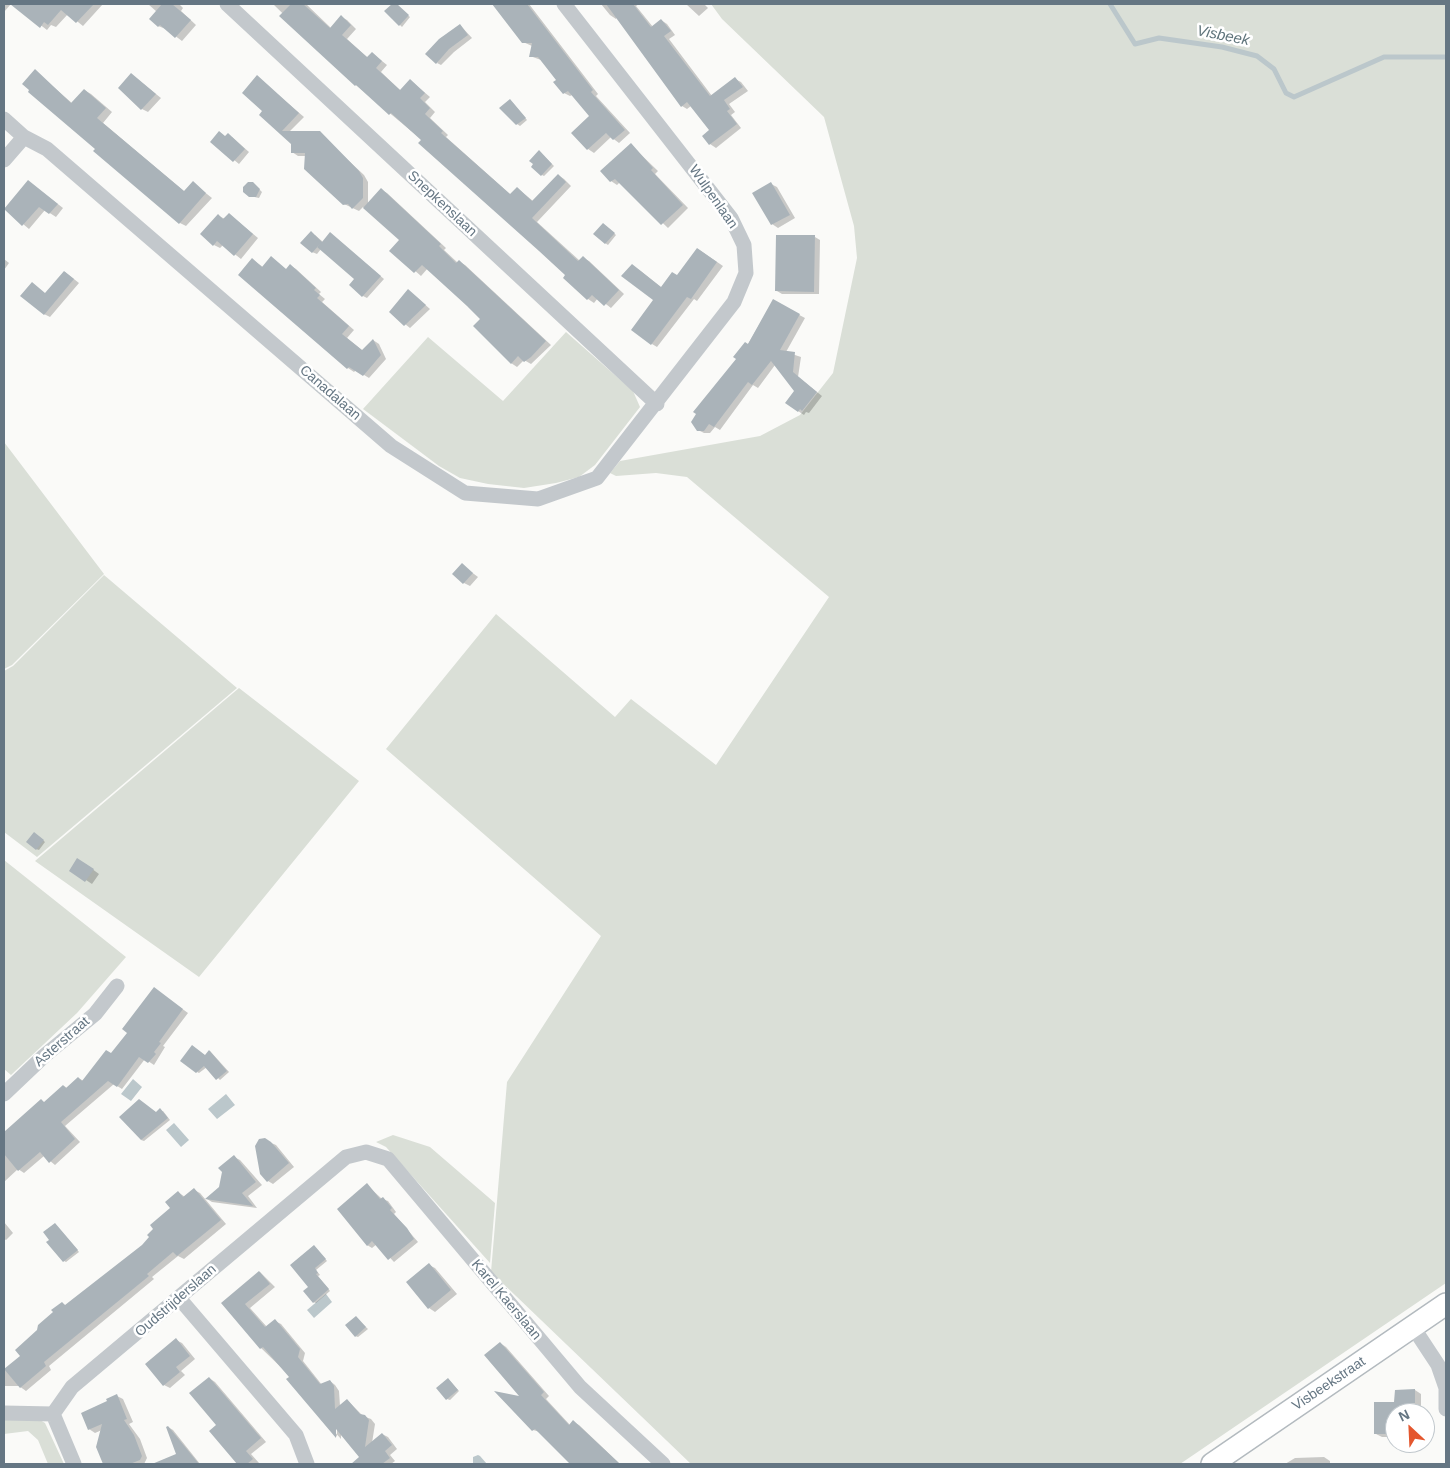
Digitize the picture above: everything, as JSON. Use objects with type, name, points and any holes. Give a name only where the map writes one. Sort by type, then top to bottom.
[{"type":"street","name":"Snepkenslaan","points":[[227,4],[657,404]]},
{"type":"street","name":"Wulpenlaan","points":[[564,4],[726,211],[744,245],[746,273],[734,302],[657,404]]},
{"type":"street","name":"Canadalaan","points":[[4,119],[24,137],[47,149],[391,446],[465,493],[538,499],[597,478],[657,404]]},
{"type":"street","points":[[4,160],[24,137]]},
{"type":"street","name":"Asterstraat","points":[[4,1094],[44,1056],[95,1014],[117,986]]},
{"type":"street","name":"Karel Kaerslaan","points":[[346,1157],[366,1152],[388,1159],[580,1387],[663,1464]]},
{"type":"street","name":"Oudstrijderslaan","points":[[53,1414],[72,1387],[346,1157]]},
{"type":"street","points":[[179,1298],[296,1435],[306,1464]]},
{"type":"street","name":"Visbeekstraat","points":[[1212,1464],[1446,1304]]},
{"type":"street","points":[[1413,1327],[1438,1365],[1446,1388],[1446,1409]]},
{"type":"street","points":[[4,1413],[53,1414],[74,1464]]},
{"type":"shaded area","points":[[711,4],[1446,4],[1446,1283],[1180,1464],[691,1464],[491,1272],[507,1082],[601,936],[386,749],[496,614],[615,717],[631,699],[716,765],[829,597],[687,477],[656,473],[616,476],[610,473],[620,461],[760,436],[800,415],[833,373],[857,258],[854,226],[824,117],[722,19]]},
{"type":"shaded area","points":[[566,332],[633,391],[640,407],[595,465],[579,477],[524,488],[488,484],[460,478],[439,466],[363,409],[428,337],[503,401]]},
{"type":"shaded area","points":[[4,442],[104,574],[12,665],[4,669]]},
{"type":"shaded area","points":[[104,575],[237,688],[37,857],[4,832],[4,671],[13,666]]},
{"type":"shaded area","points":[[239,688],[359,781],[199,977],[35,861]]},
{"type":"shaded area","points":[[4,860],[126,957],[77,1013],[11,1075],[4,1069]]},
{"type":"shaded area","points":[[133,1079],[142,1087],[131,1101],[121,1094]]},
{"type":"shaded area","points":[[226,1094],[235,1105],[217,1119],[208,1109]]},
{"type":"shaded area","points":[[174,1123],[189,1140],[181,1147],[166,1130]]},
{"type":"shaded area","points":[[393,1135],[430,1147],[495,1203],[490,1263],[386,1147],[376,1142]]},
{"type":"shaded area","points":[[326,1294],[332,1302],[314,1318],[307,1310]]},
{"type":"shaded area","points":[[4,1418],[40,1420],[45,1423],[64,1464],[48,1464],[38,1440],[28,1431],[4,1434]]},
{"type":"shaded area","points":[[478,1455],[487,1464],[473,1464],[473,1457]]},
{"type":"building","points":[[10,4],[94,4],[76,23],[61,10],[48,25],[44,22],[40,28]]},
{"type":"building","points":[[162,4],[172,4],[191,20],[175,38],[160,25],[158,27],[149,19]]},
{"type":"building","points":[[291,4],[303,4],[330,28],[341,15],[351,25],[342,35],[367,57],[372,52],[382,61],[376,68],[400,90],[410,79],[425,93],[420,98],[430,108],[425,114],[443,131],[441,133],[510,194],[517,187],[532,201],[558,174],[566,182],[532,218],[578,261],[583,256],[619,290],[604,306],[592,295],[587,300],[563,278],[565,275],[418,143],[421,140],[391,113],[389,115],[355,86],[279,16]]},
{"type":"building","points":[[392,4],[397,4],[409,15],[399,26],[384,11]]},
{"type":"building","points":[[492,4],[527,4],[593,90],[591,92],[625,130],[613,140],[606,133],[587,150],[571,133],[589,116],[568,91],[563,94],[553,82],[556,80],[538,57],[529,57],[532,43],[522,43]]},
{"type":"building","points":[[606,4],[633,4],[651,27],[661,19],[671,31],[664,36],[710,96],[735,77],[743,87],[724,100],[730,109],[727,111],[737,124],[709,145],[702,136],[709,130],[687,102],[681,107]]},
{"type":"building","points":[[460,24],[468,35],[449,49],[436,64],[425,54],[439,39]]},
{"type":"building","points":[[35,69],[71,103],[84,89],[106,108],[97,118],[184,191],[193,181],[206,193],[179,224],[93,151],[95,149],[28,92],[29,90],[22,84]]},
{"type":"building","points":[[131,73],[156,94],[141,110],[118,88]]},
{"type":"building","points":[[257,75],[299,113],[282,131],[320,131],[359,171],[363,178],[363,198],[352,209],[348,204],[343,205],[304,169],[305,153],[291,153],[291,144],[259,115],[262,111],[242,93]]},
{"type":"building","points":[[510,99],[526,118],[516,125],[499,108]]},
{"type":"building","points":[[219,131],[225,136],[228,133],[245,149],[233,162],[210,142]]},
{"type":"building","points":[[631,143],[653,168],[651,170],[683,205],[661,225],[615,179],[610,182],[600,171]]},
{"type":"building","points":[[539,150],[552,164],[541,176],[531,167],[533,164],[529,161]]},
{"type":"building","points":[[28,180],[58,204],[49,214],[39,207],[22,226],[4,209]]},
{"type":"building","points":[[248,182],[253,182],[260,189],[256,197],[249,197],[243,192],[243,187]]},
{"type":"building","points":[[771,182],[790,215],[771,225],[752,193]]},
{"type":"building","points":[[381,188],[441,244],[439,246],[456,263],[459,260],[546,341],[531,357],[524,362],[518,356],[511,364],[473,326],[480,319],[467,306],[422,265],[414,273],[389,251],[399,240],[363,208]]},
{"type":"building","points":[[229,213],[253,234],[234,256],[217,241],[213,246],[200,234],[218,214],[223,219]]},
{"type":"building","points":[[603,223],[615,233],[605,244],[593,234]]},
{"type":"building","points":[[311,231],[322,242],[330,232],[381,276],[362,297],[349,285],[354,279],[317,247],[312,253],[300,243]]},
{"type":"building","points":[[776,235],[815,235],[814,292],[775,291]]},
{"type":"building","points":[[697,248],[717,262],[691,299],[687,297],[651,345],[631,330],[653,300],[621,276],[632,264],[661,287],[672,272],[677,275]]},
{"type":"building","points":[[271,256],[286,269],[290,264],[316,288],[314,290],[320,295],[317,298],[349,326],[342,334],[362,350],[373,339],[381,355],[363,376],[349,367],[347,369],[238,275],[252,258],[262,267]]},
{"type":"building","points":[[64,271],[74,279],[44,315],[20,296],[32,282],[45,293]]},
{"type":"building","points":[[408,289],[426,305],[404,326],[389,312]]},
{"type":"building","points":[[773,299],[800,314],[780,350],[795,352],[793,372],[817,392],[802,411],[800,409],[798,412],[785,403],[794,391],[771,361],[752,385],[748,382],[714,427],[709,424],[704,431],[697,431],[691,422],[696,414],[693,412],[736,359],[733,357],[745,342],[748,344]]},
{"type":"building","points":[[462,563],[473,573],[463,584],[452,574]]},
{"type":"building","points":[[34,832],[44,840],[36,850],[26,842]]},
{"type":"building","points":[[77,858],[94,869],[85,882],[69,871]]},
{"type":"building","points":[[154,987],[183,1009],[159,1042],[161,1043],[154,1052],[156,1054],[148,1063],[139,1057],[117,1087],[108,1081],[61,1122],[75,1139],[49,1163],[40,1152],[18,1171],[4,1154],[4,1132],[41,1099],[44,1102],[63,1085],[66,1088],[78,1077],[82,1081],[106,1050],[111,1053],[127,1033],[122,1029]]},
{"type":"building","points":[[192,1045],[205,1055],[209,1050],[227,1071],[216,1080],[204,1066],[196,1073],[180,1061]]},
{"type":"building","points":[[139,1099],[156,1112],[160,1108],[168,1118],[141,1140],[119,1117]]},
{"type":"building","points":[[265,1138],[271,1142],[289,1163],[267,1182],[260,1174],[255,1146],[259,1139]]},
{"type":"building","points":[[234,1155],[256,1182],[242,1193],[253,1206],[205,1199],[219,1187],[222,1172],[218,1168]]},
{"type":"building","points":[[367,1183],[380,1199],[383,1197],[392,1208],[390,1210],[407,1228],[414,1239],[388,1260],[372,1241],[367,1246],[337,1209]]},
{"type":"building","points":[[194,1188],[221,1220],[177,1256],[173,1252],[147,1274],[149,1276],[44,1362],[46,1366],[20,1388],[4,1369],[20,1356],[15,1350],[37,1330],[38,1325],[53,1312],[51,1310],[62,1302],[65,1305],[142,1245],[149,1237],[147,1235],[153,1229],[150,1225],[170,1208],[165,1202],[178,1191],[183,1197]]},
{"type":"building","points":[[55,1223],[78,1250],[63,1262],[46,1242],[49,1240],[43,1232]]},
{"type":"building","points":[[314,1245],[326,1259],[315,1268],[318,1273],[316,1274],[329,1289],[313,1303],[303,1291],[308,1287],[290,1265]]},
{"type":"building","points":[[429,1263],[451,1290],[428,1309],[406,1282]]},
{"type":"building","points":[[259,1271],[270,1284],[245,1304],[265,1327],[275,1319],[300,1349],[298,1357],[320,1384],[330,1380],[334,1386],[335,1409],[347,1399],[360,1414],[365,1415],[369,1420],[365,1447],[382,1433],[392,1445],[385,1451],[390,1458],[382,1464],[351,1464],[359,1457],[336,1429],[336,1438],[286,1379],[289,1377],[263,1347],[260,1349],[221,1303]]},
{"type":"building","points":[[356,1316],[366,1327],[355,1337],[345,1325]]},
{"type":"building","points":[[176,1338],[190,1356],[176,1367],[180,1372],[163,1386],[145,1364]]},
{"type":"building","points":[[500,1342],[544,1392],[541,1395],[569,1425],[573,1420],[620,1464],[570,1464],[535,1429],[532,1431],[494,1391],[519,1396],[484,1355]]},
{"type":"building","points":[[209,1377],[261,1438],[246,1451],[253,1459],[247,1464],[237,1464],[209,1431],[216,1425],[189,1393]]},
{"type":"building","points":[[448,1378],[458,1390],[446,1400],[436,1388]]},
{"type":"building","points":[[1415,1389],[1415,1403],[1385,1403],[1385,1434],[1374,1434],[1374,1402],[1394,1402],[1395,1390]]},
{"type":"building","points":[[117,1394],[127,1419],[124,1420],[134,1435],[142,1456],[140,1460],[130,1464],[103,1464],[96,1447],[102,1424],[88,1430],[81,1413],[107,1401],[106,1399]]},
{"type":"building","points":[[168,1426],[199,1464],[152,1464],[176,1454],[166,1427]]},
{"type":"waterway","name":"Visbeek","points":[[1110,4],[1135,44],[1159,38],[1222,47],[1257,56],[1274,69],[1286,93],[1294,97],[1384,57],[1446,57]]}]
